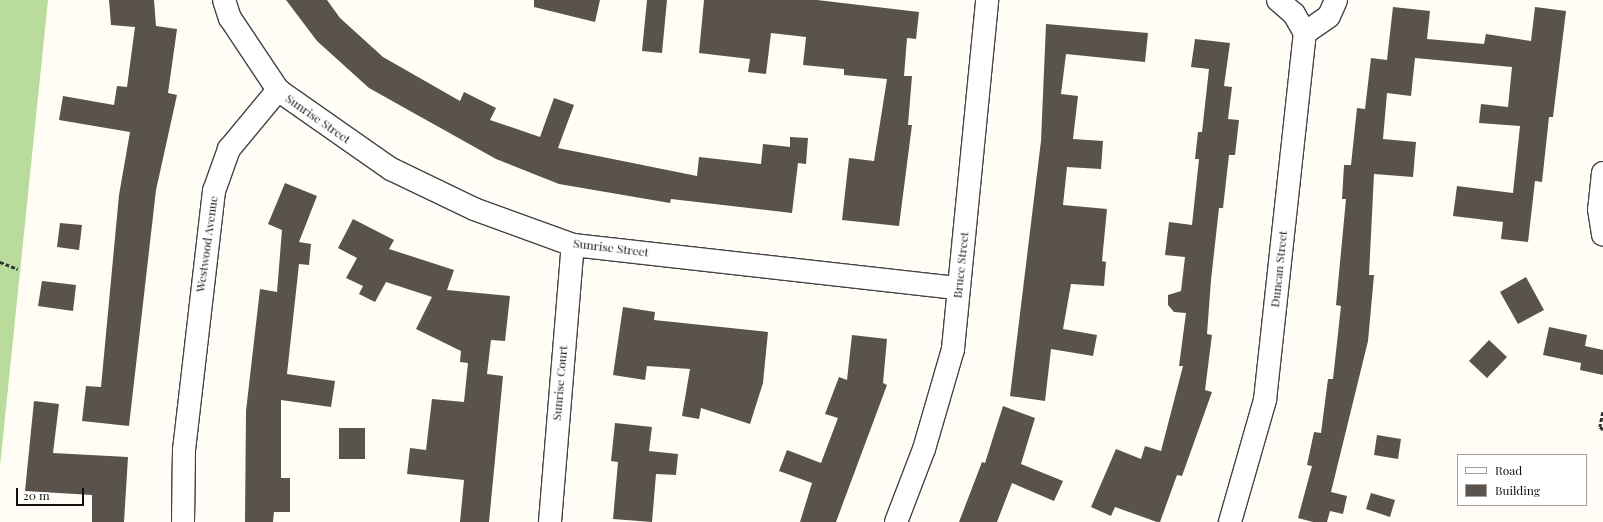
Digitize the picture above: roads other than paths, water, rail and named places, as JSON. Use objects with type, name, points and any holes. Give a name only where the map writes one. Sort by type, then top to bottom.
[{"type":"street","points":[[224,0],[230,18],[278,90]]},
{"type":"street","name":"Bruce Street","points":[[896,522],[946,384],[953,349],[988,0]]},
{"type":"street","points":[[1286,7],[1304,33],[1329,16],[1336,0]]},
{"type":"street","name":"Duncan Street","points":[[1230,522],[1265,400],[1304,33]]},
{"type":"street","name":"Sunrise Street","points":[[278,90],[391,169],[474,209],[573,245],[959,288]]},
{"type":"street","name":"Westwood Avenue","points":[[183,522],[185,442],[214,191],[229,149],[278,90]]},
{"type":"street","points":[[1603,173],[1599,209],[1603,235]]},
{"type":"street","name":"Sunrise Court","points":[[550,522],[573,245]]}]
